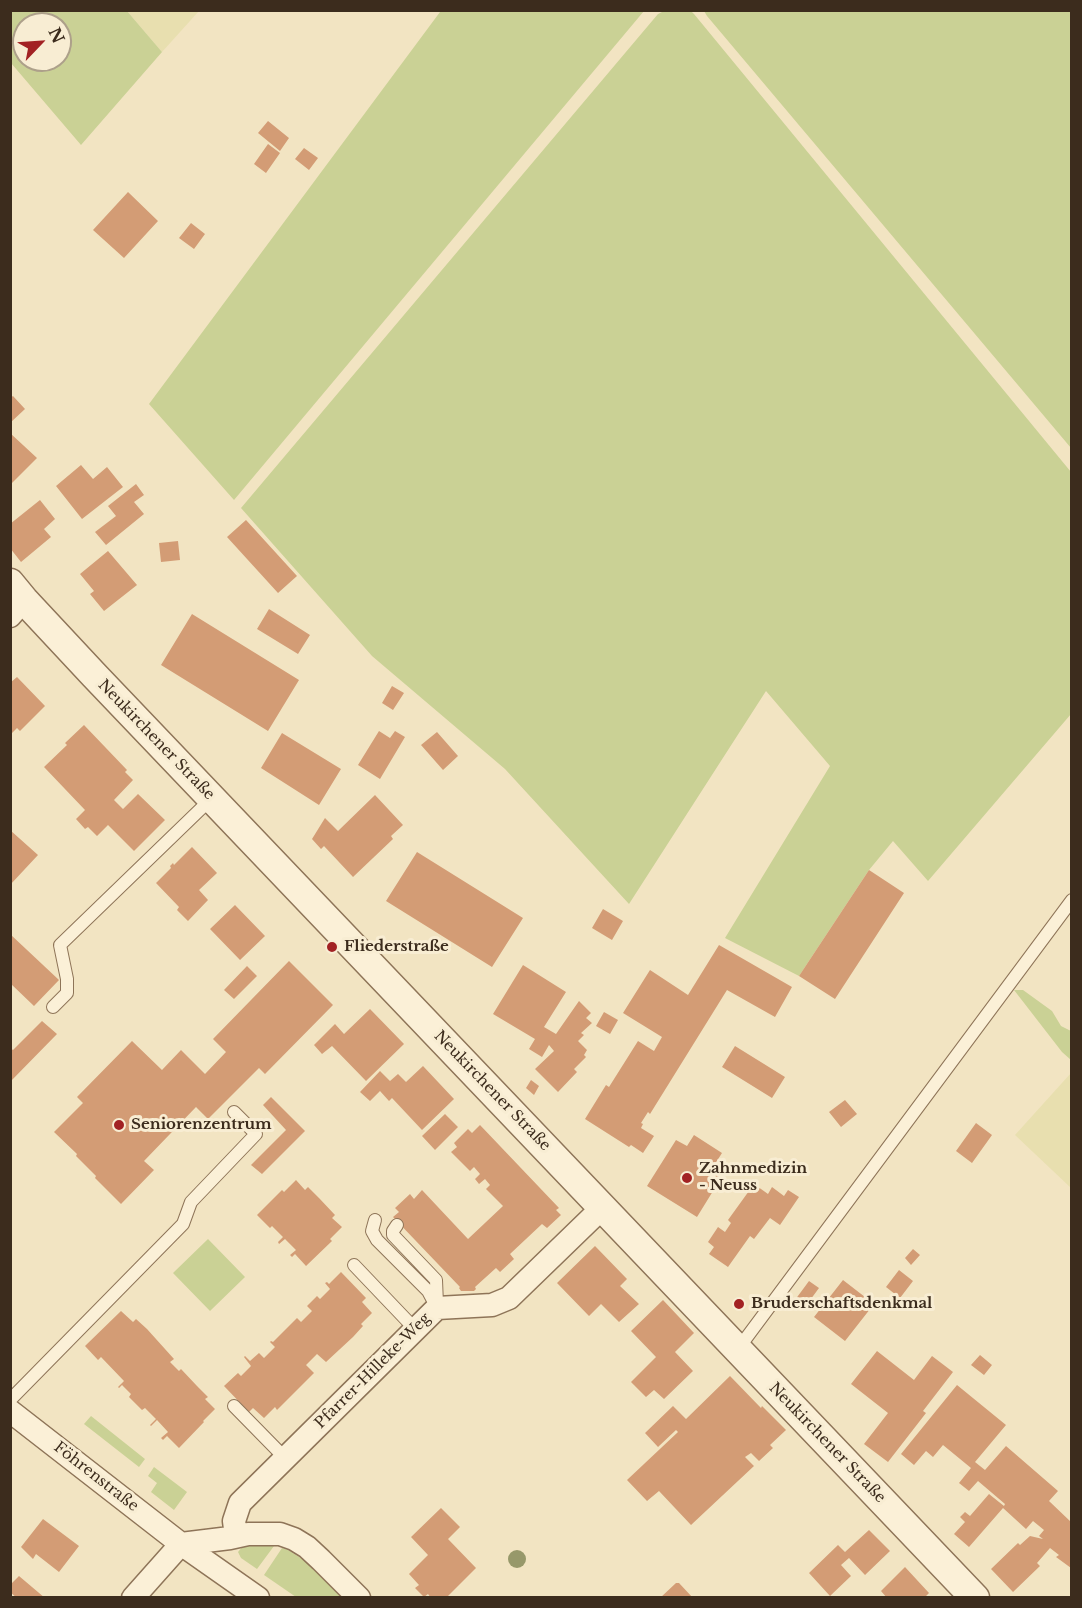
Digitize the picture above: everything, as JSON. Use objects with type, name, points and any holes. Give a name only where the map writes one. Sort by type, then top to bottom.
[{"type":"street","name":"Neukirchener Straße","points":[[15,600],[212,798],[975,1598]]},
{"type":"street","name":"Pfarrer-Hilleke-Weg","points":[[236,1536],[234,1521],[240,1503],[437,1308],[492,1305],[509,1298],[603,1207]]},
{"type":"street","name":"Föhrenstraße","points":[[10,1411],[181,1544],[258,1598]]},
{"type":"street","points":[[133,1598],[181,1544],[268,1533],[294,1539],[321,1560],[359,1598]]},
{"type":"lane","points":[[54,1007],[67,993],[67,979],[60,945],[212,798]]},
{"type":"lane","points":[[738,1350],[1071,900]]},
{"type":"lane","points":[[10,1400],[183,1224],[191,1202],[256,1134],[234,1112]]},
{"type":"lane","points":[[375,1220],[372,1231],[376,1240],[428,1291],[437,1308]]},
{"type":"lane","points":[[397,1225],[393,1235],[436,1280],[437,1308]]},
{"type":"lane","points":[[354,1265],[415,1329]]},
{"type":"lane","points":[[234,1406],[285,1458]]},
{"type":"shaded area","points":[[127,11],[199,11],[162,52]]},
{"type":"shaded area","points":[[1071,1073],[1071,1188],[1015,1135]]},
{"type":"green space","points":[[10,11],[127,11],[162,52],[81,145],[19,72],[72,72],[72,12],[12,12],[12,64]]},
{"type":"green space","points":[[439,11],[644,11],[234,500],[149,404]]},
{"type":"green space","points":[[664,11],[691,11],[694,14],[1071,472],[1071,714],[928,881],[893,841],[869,870],[799,976],[725,938],[830,766],[766,691],[629,904],[505,769],[372,656],[241,508],[658,14]]},
{"type":"green space","points":[[704,11],[1071,11],[1071,448],[707,16]]},
{"type":"green space","points":[[1014,990],[1023,990],[1052,1011],[1061,1026],[1071,1031],[1071,1060],[1062,1052]]},
{"type":"green space","points":[[208,1239],[245,1277],[210,1311],[173,1273]]},
{"type":"green space","points":[[91,1416],[145,1459],[139,1467],[84,1424]]},
{"type":"green space","points":[[154,1467],[187,1492],[174,1510],[151,1492],[157,1483],[148,1476]]},
{"type":"green space","points":[[266,1544],[274,1546],[257,1569],[241,1558],[238,1552],[243,1546]]},
{"type":"green space","points":[[282,1548],[310,1564],[344,1597],[296,1597],[264,1575]]},
{"type":"building","points":[[268,121],[289,138],[280,151],[258,133]]},
{"type":"building","points":[[268,144],[280,153],[266,173],[254,164]]},
{"type":"building","points":[[304,148],[318,158],[309,170],[295,159]]},
{"type":"building","points":[[128,192],[158,221],[124,258],[93,230]]},
{"type":"building","points":[[191,223],[205,234],[194,249],[179,238]]},
{"type":"building","points":[[13,396],[25,409],[10,423],[10,398]]},
{"type":"building","points":[[10,433],[37,458],[10,485]]},
{"type":"building","points":[[81,465],[93,479],[107,467],[123,487],[82,519],[56,486]]},
{"type":"building","points":[[136,484],[144,495],[134,502],[144,514],[106,545],[95,532],[116,516],[108,506]]},
{"type":"building","points":[[40,500],[55,519],[44,529],[51,537],[21,562],[10,548],[10,524]]},
{"type":"building","points":[[246,520],[297,576],[278,593],[227,537]]},
{"type":"building","points":[[178,541],[180,560],[161,562],[159,543]]},
{"type":"building","points":[[108,551],[137,585],[104,611],[90,594],[94,591],[80,574]]},
{"type":"building","points":[[269,609],[310,635],[298,654],[257,629]]},
{"type":"building","points":[[192,614],[299,680],[268,731],[161,665]]},
{"type":"building","points":[[17,677],[45,706],[20,731],[17,728],[10,735],[10,683]]},
{"type":"building","points":[[392,686],[404,693],[393,710],[382,703]]},
{"type":"building","points":[[84,725],[127,770],[125,772],[133,780],[114,800],[123,809],[138,794],[165,820],[134,851],[108,825],[97,836],[88,827],[85,829],[76,819],[85,810],[44,767]]},
{"type":"building","points":[[379,731],[390,738],[395,731],[405,737],[380,779],[358,765]]},
{"type":"building","points":[[437,732],[458,756],[443,770],[421,745]]},
{"type":"building","points":[[282,733],[341,769],[319,805],[261,768]]},
{"type":"building","points":[[375,795],[403,825],[391,836],[393,839],[353,877],[324,846],[321,849],[312,839],[325,818],[338,831]]},
{"type":"building","points":[[10,830],[38,855],[10,885]]},
{"type":"building","points":[[192,847],[217,873],[199,890],[208,900],[188,921],[177,910],[179,907],[156,883],[173,863],[174,865]]},
{"type":"building","points":[[417,852],[523,918],[492,967],[386,901]]},
{"type":"building","points":[[869,870],[904,893],[835,999],[799,976]]},
{"type":"building","points":[[235,905],[265,936],[240,960],[210,929]]},
{"type":"building","points":[[603,909],[623,921],[612,940],[592,928]]},
{"type":"building","points":[[10,934],[59,980],[34,1006],[10,983]]},
{"type":"building","points":[[719,945],[792,987],[775,1017],[727,990],[650,1114],[648,1112],[641,1123],[643,1124],[641,1128],[654,1136],[643,1153],[631,1145],[629,1147],[585,1119],[606,1085],[609,1087],[638,1041],[654,1051],[662,1037],[623,1013],[650,970],[688,995]]},
{"type":"building","name":"Seniorenzentrum","points":[[289,961],[333,1005],[265,1074],[259,1068],[208,1119],[196,1107],[144,1161],[154,1170],[121,1204],[95,1178],[96,1176],[76,1156],[77,1154],[54,1132],[83,1103],[77,1097],[132,1041],[162,1070],[181,1050],[205,1074],[226,1052],[213,1039]]},
{"type":"building","points":[[523,965],[566,992],[544,1027],[556,1034],[579,1001],[591,1013],[586,1018],[592,1023],[581,1033],[584,1035],[578,1041],[587,1050],[584,1055],[586,1057],[574,1069],[577,1072],[558,1092],[535,1069],[554,1051],[549,1045],[542,1057],[529,1049],[535,1039],[493,1014]]},
{"type":"building","points":[[247,966],[257,976],[234,999],[224,990]]},
{"type":"building","points":[[370,1009],[404,1044],[366,1081],[332,1046],[322,1054],[314,1045],[335,1024],[344,1034]]},
{"type":"building","points":[[604,1012],[618,1020],[610,1034],[596,1026]]},
{"type":"building","points":[[42,1021],[57,1034],[10,1082],[10,1048],[13,1050]]},
{"type":"building","points":[[735,1046],[785,1077],[772,1098],[722,1067]]},
{"type":"building","points":[[423,1066],[454,1099],[422,1130],[392,1098],[389,1101],[380,1091],[370,1101],[360,1092],[380,1071],[390,1081],[398,1074],[406,1082]]},
{"type":"building","points":[[531,1080],[539,1086],[534,1095],[526,1088]]},
{"type":"building","points":[[271,1097],[305,1131],[262,1174],[251,1165],[286,1130],[263,1105]]},
{"type":"building","points":[[845,1100],[857,1114],[841,1127],[829,1112]]},
{"type":"building","points":[[445,1114],[458,1127],[435,1150],[422,1136]]},
{"type":"building","points":[[976,1123],[992,1135],[972,1163],[956,1151]]},
{"type":"building","points":[[480,1125],[559,1208],[556,1210],[561,1215],[547,1228],[542,1224],[510,1254],[514,1259],[500,1272],[496,1268],[475,1287],[474,1291],[461,1291],[460,1287],[393,1217],[399,1212],[395,1208],[410,1194],[414,1199],[422,1190],[468,1239],[503,1206],[486,1189],[490,1185],[485,1179],[479,1184],[475,1179],[480,1174],[474,1167],[470,1171],[451,1152],[457,1147],[454,1143],[468,1129],[472,1133]]},
{"type":"building","name":"Zahnmedizin - Neuss","points":[[694,1135],[722,1153],[715,1164],[726,1170],[697,1217],[647,1186],[676,1140],[687,1146]]},
{"type":"building","points":[[296,1180],[305,1190],[308,1187],[319,1198],[335,1215],[332,1218],[342,1227],[330,1239],[332,1241],[306,1266],[295,1254],[292,1257],[290,1255],[296,1250],[285,1239],[279,1244],[278,1242],[283,1237],[257,1215],[282,1190],[284,1192]]},
{"type":"building","points":[[754,1184],[768,1194],[772,1187],[784,1196],[788,1190],[799,1197],[780,1225],[770,1218],[754,1239],[750,1236],[728,1267],[709,1254],[714,1247],[708,1242],[718,1227],[725,1232],[731,1223],[728,1220]]},
{"type":"building","points":[[595,1246],[627,1279],[620,1286],[639,1304],[619,1322],[601,1304],[589,1316],[557,1283]]},
{"type":"building","points":[[913,1249],[920,1255],[911,1265],[905,1258]]},
{"type":"building","points":[[899,1270],[913,1281],[900,1298],[886,1287]]},
{"type":"building","points":[[341,1272],[366,1298],[362,1302],[372,1313],[353,1337],[326,1362],[317,1354],[306,1365],[314,1373],[277,1410],[275,1407],[264,1418],[253,1408],[249,1412],[224,1386],[238,1373],[241,1376],[251,1366],[245,1356],[250,1361],[259,1353],[264,1358],[275,1347],[271,1341],[273,1342],[297,1318],[301,1322],[312,1311],[307,1306],[317,1296],[320,1299],[330,1289],[325,1283],[329,1284]]},
{"type":"building","points":[[843,1280],[874,1304],[845,1341],[814,1317]]},
{"type":"building","points":[[809,1281],[819,1288],[805,1307],[795,1300]]},
{"type":"building","points":[[663,1300],[694,1333],[675,1352],[693,1371],[664,1399],[654,1390],[646,1397],[631,1382],[656,1357],[631,1331]]},
{"type":"building","points":[[121,1311],[133,1322],[136,1319],[147,1329],[174,1359],[170,1362],[179,1371],[181,1369],[208,1397],[205,1399],[215,1409],[179,1448],[167,1436],[163,1440],[161,1438],[168,1432],[157,1420],[150,1425],[156,1419],[145,1408],[142,1410],[129,1397],[131,1394],[122,1385],[118,1387],[124,1381],[101,1357],[98,1360],[85,1346]]},
{"type":"building","points":[[877,1351],[914,1380],[932,1356],[953,1372],[923,1411],[926,1413],[888,1462],[864,1444],[888,1413],[851,1384]]},
{"type":"building","points":[[980,1355],[992,1365],[984,1375],[971,1365]]},
{"type":"building","points":[[730,1376],[786,1430],[770,1445],[773,1448],[759,1461],[751,1453],[745,1457],[754,1466],[691,1525],[659,1491],[647,1501],[627,1480],[678,1432],[676,1430],[658,1447],[645,1433],[673,1406],[686,1419]]},
{"type":"building","points":[[957,1385],[1006,1425],[975,1462],[985,1470],[1006,1446],[1058,1491],[1049,1501],[1071,1522],[1071,1568],[1056,1557],[1059,1555],[1050,1548],[1037,1563],[1040,1566],[1013,1592],[991,1569],[1018,1543],[1020,1545],[1030,1536],[1043,1539],[1039,1536],[1044,1530],[1033,1521],[1026,1529],[1003,1508],[969,1547],[954,1534],[965,1522],[960,1517],[965,1512],[970,1516],[989,1494],[1004,1506],[1005,1504],[978,1481],[969,1491],[959,1483],[971,1468],[943,1445],[933,1457],[926,1451],[914,1465],[901,1454]]},
{"type":"building","points":[[441,1508],[460,1527],[448,1539],[476,1568],[446,1598],[431,1598],[428,1594],[424,1597],[415,1588],[419,1585],[409,1574],[428,1555],[411,1537]]},
{"type":"building","points":[[43,1519],[79,1546],[59,1572],[36,1554],[33,1559],[21,1547]]},
{"type":"building","points":[[869,1530],[890,1551],[865,1575],[849,1558],[841,1565],[851,1576],[830,1596],[809,1573],[838,1545],[845,1552]]},
{"type":"building","points":[[905,1567],[929,1593],[924,1598],[887,1598],[881,1591]]},
{"type":"building","points":[[19,1576],[45,1598],[17,1598],[10,1592],[10,1585]]},
{"type":"building","points":[[676,1583],[679,1583],[693,1598],[660,1598]]},
{"type":"place","name":"Fliederstraße","points":[[332,947]]},
{"type":"place","name":"Seniorenzentrum","points":[[119,1125]]},
{"type":"place","name":"Zahnmedizin - Neuss","points":[[687,1178]]},
{"type":"place","name":"Bruderschaftsdenkmal","points":[[739,1304]]}]
